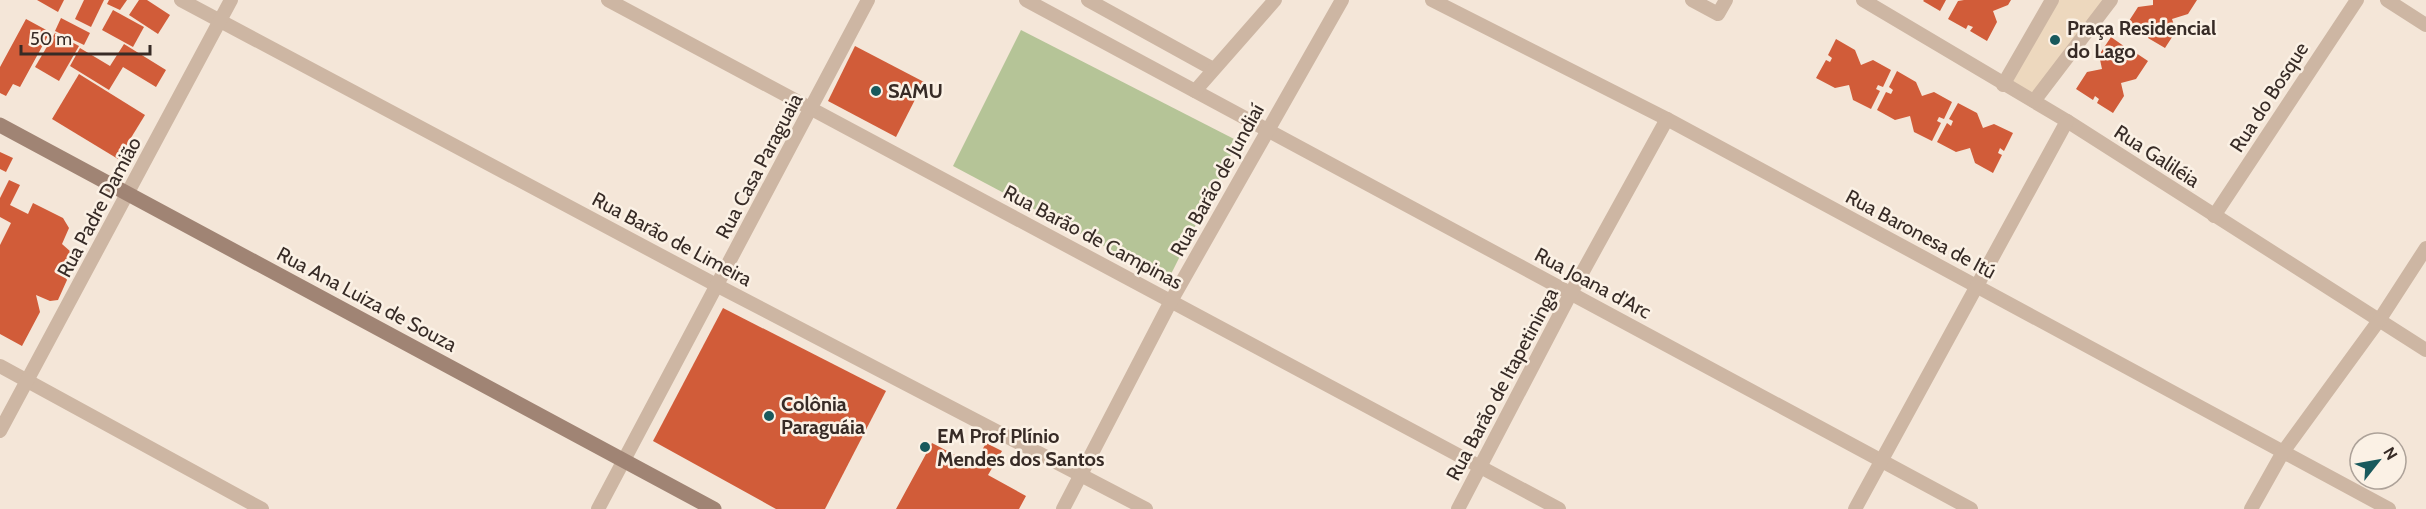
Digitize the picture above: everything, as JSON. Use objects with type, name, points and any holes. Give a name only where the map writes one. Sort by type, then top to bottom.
[{"type":"street","name":"Rua Barão de Limeira","points":[[181,0],[718,286],[1146,509]]},
{"type":"street","name":"Rua Padre Damião","points":[[0,431],[231,0]]},
{"type":"street","name":"Rua Barão de Campinas","points":[[608,0],[1559,509]]},
{"type":"street","name":"Rua Casa Paraguaia","points":[[598,509],[868,0]]},
{"type":"street","name":"Rua Joana d'Arc","points":[[1026,0],[1971,509]]},
{"type":"street","points":[[1088,0],[1213,69]]},
{"type":"street","points":[[1195,91],[1275,0]]},
{"type":"street","name":"Rua Barão de Jundiaí","points":[[1063,509],[1171,301],[1342,0]]},
{"type":"street","name":"Rua Baronesa de Itú","points":[[1432,0],[1667,119],[2389,509]]},
{"type":"street","points":[[1692,0],[1718,14],[1726,0]]},
{"type":"street","name":"Rua Galiléia","points":[[1863,0],[2067,121],[2426,350]]},
{"type":"street","points":[[2003,85],[2052,0]]},
{"type":"street","points":[[2034,101],[2110,0]]},
{"type":"street","name":"Rua do Bosque","points":[[2214,216],[2357,0]]},
{"type":"street","points":[[2387,0],[2426,25]]},
{"type":"street","name":"Rua Barão de Itapetininga","points":[[1458,509],[1571,293],[1667,119]]},
{"type":"street","points":[[1854,509],[2067,121]]},
{"type":"street","name":"Rua Ana Luiza de Souza","points":[[0,125],[714,509]]},
{"type":"street","points":[[2252,509],[2283,452],[2380,319],[2426,248]]},
{"type":"street","points":[[0,366],[262,509]]},
{"type":"green space","points":[[1021,30],[1238,141],[1168,280],[953,166]]},
{"type":"shaded area","name":"Praça Residencial do Lago","points":[[2055,0],[2107,0],[2036,97],[2008,80]]},
{"type":"building","points":[[37,0],[64,0],[58,12]]},
{"type":"building","points":[[84,0],[104,0],[91,27],[75,19]]},
{"type":"building","points":[[109,0],[127,0],[120,10],[107,4]]},
{"type":"building","points":[[139,0],[147,0],[170,15],[158,34],[129,15]]},
{"type":"building","points":[[1924,0],[1946,0],[1940,11]]},
{"type":"building","points":[[2011,0],[2008,5],[1993,11],[1997,22],[1987,41],[1970,31],[1973,27],[1968,25],[1966,29],[1948,19],[1958,1]]},
{"type":"building","points":[[2153,0],[2197,0],[2188,14],[2172,19],[2176,31],[2165,48],[2148,38],[2151,34],[2147,32],[2145,35],[2127,24],[2138,7],[2153,5]]},
{"type":"building","points":[[113,10],[144,27],[133,47],[102,30]]},
{"type":"building","points":[[61,18],[90,33],[84,45],[55,31]]},
{"type":"building","points":[[26,19],[50,32],[20,87],[13,84],[6,96],[0,93],[0,67]]},
{"type":"building","points":[[55,33],[79,46],[59,81],[35,67]]},
{"type":"building","points":[[2111,37],[2128,49],[2126,52],[2130,55],[2133,51],[2148,61],[2136,79],[2121,83],[2124,96],[2113,113],[2097,103],[2099,99],[2095,96],[2093,100],[2076,89],[2087,72],[2102,69],[2099,55]]},
{"type":"building","points":[[1836,39],[1855,50],[1861,65],[1873,60],[1891,70],[1883,87],[1878,85],[1876,89],[1880,91],[1871,109],[1853,100],[1849,85],[1835,88],[1816,78],[1826,60],[1830,62],[1832,58],[1828,55]]},
{"type":"building","points":[[124,44],[166,70],[156,87],[123,67],[109,90],[70,66],[80,48],[110,66]]},
{"type":"building","name":"SAMU","points":[[855,46],[924,82],[896,137],[828,101]]},
{"type":"building","points":[[1897,71],[1916,82],[1922,96],[1934,92],[1952,102],[1944,119],[1939,117],[1937,121],[1941,123],[1932,141],[1914,132],[1910,116],[1895,120],[1877,110],[1886,92],[1891,94],[1893,90],[1889,87]]},
{"type":"building","points":[[79,74],[145,115],[118,159],[52,119]]},
{"type":"building","points":[[1958,103],[1977,113],[1983,128],[1994,124],[2013,133],[2004,151],[2000,148],[1998,153],[2002,155],[1993,173],[1975,163],[1970,148],[1956,152],[1937,142],[1947,123],[1951,126],[1953,121],[1949,119]]},
{"type":"building","points":[[0,152],[13,158],[6,172],[0,169]]},
{"type":"building","points":[[9,180],[20,185],[10,205],[28,214],[33,203],[63,218],[69,228],[62,244],[71,252],[63,272],[67,280],[58,300],[50,301],[36,295],[40,312],[22,346],[0,334],[0,245],[11,223],[0,217],[0,198]]},
{"type":"building","name":"Colônia Paraguáia","points":[[723,308],[886,391],[825,509],[776,509],[653,441]]},
{"type":"building","points":[[932,443],[974,465],[986,443],[1002,451],[988,475],[1026,496],[1019,509],[896,509]]},
{"type":"place","name":"Praça Residencial do Lago","points":[[2055,40]]},
{"type":"place","name":"SAMU","points":[[876,91]]},
{"type":"place","name":"Colônia Paraguáia","points":[[769,416]]},
{"type":"place","name":"EM Prof Plínio Mendes dos Santos","points":[[925,447]]}]
